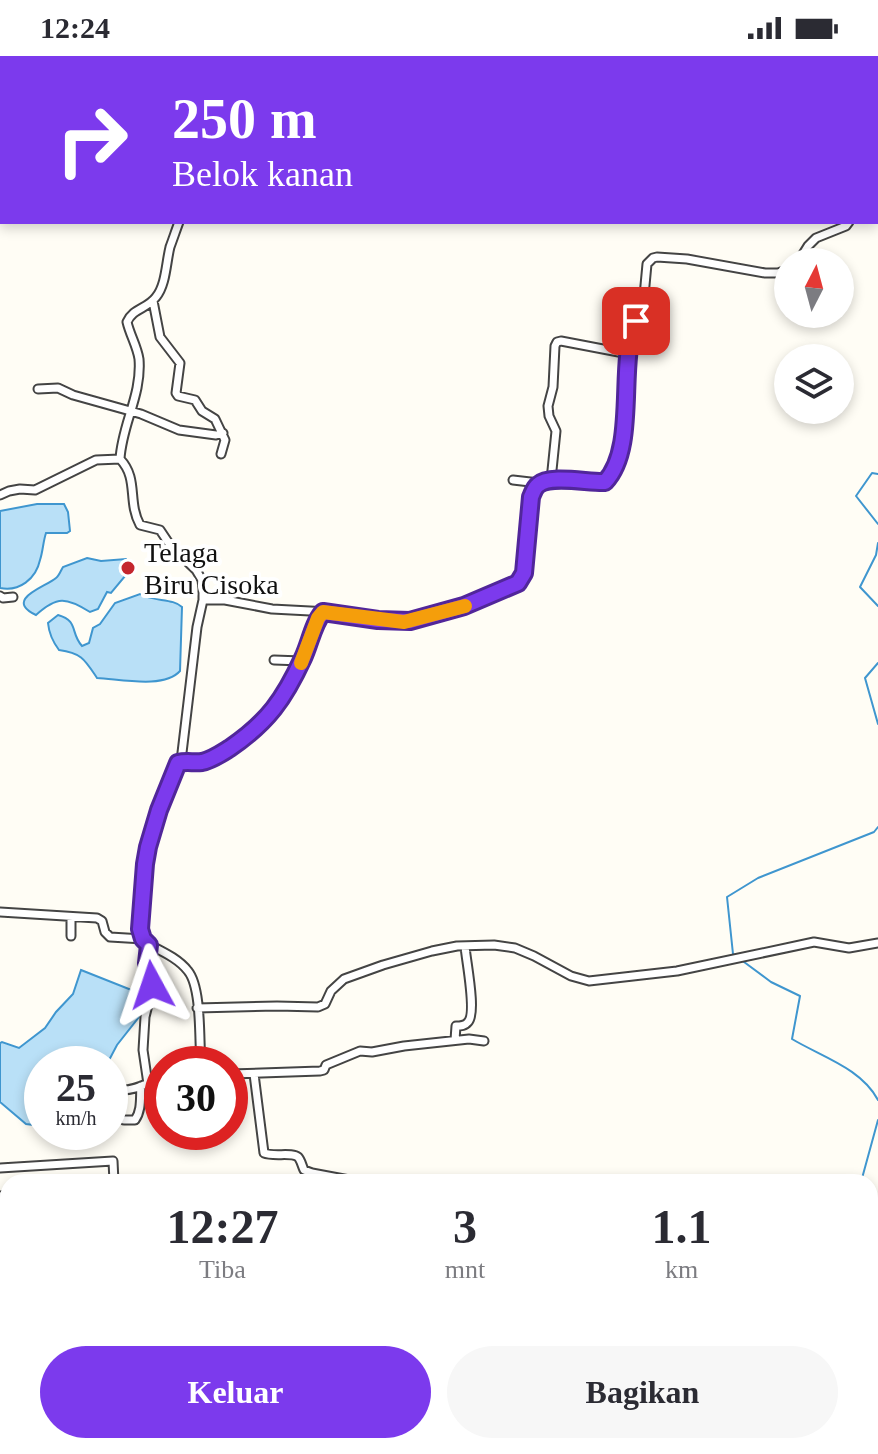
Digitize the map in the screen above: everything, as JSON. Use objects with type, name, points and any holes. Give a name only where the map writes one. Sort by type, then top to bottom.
[{"type":"street","points":[[128,1120],[135,1120],[140,1112],[144,1085],[145,1017],[152,989],[146,942],[140,929],[148,847],[172,774],[181,761],[203,600],[202,580],[196,570],[170,545],[160,530],[143,526],[137,520],[131,474],[120,459],[136,399],[139,358],[128,317],[153,301],[161,287],[178,224]]},
{"type":"street","points":[[807,248],[816,238],[848,224]]},
{"type":"street","points":[[513,480],[600,483],[610,477],[621,447],[632,330],[641,310],[647,264],[653,258],[687,259],[774,273]]},
{"type":"street","points":[[153,301],[160,337],[180,363],[177,395],[197,402],[202,411],[215,419],[225,440],[221,454]]},
{"type":"street","points":[[551,480],[556,431],[548,406],[557,342],[629,354]]},
{"type":"street","points":[[38,389],[58,388],[179,430],[216,435],[223,433]]},
{"type":"street","points":[[0,495],[20,489],[35,490],[96,460],[120,459]]},
{"type":"street","points":[[203,600],[410,621],[464,606],[518,583],[524,573],[531,497],[539,483]]},
{"type":"street","points":[[0,596],[13,597]]},
{"type":"street","points":[[181,761],[205,762],[263,724],[277,707],[302,661],[323,612]]},
{"type":"street","points":[[274,660],[302,661]]},
{"type":"street","points":[[0,912],[100,919],[110,937],[146,942],[180,963],[190,973],[194,983],[200,1046]]},
{"type":"street","points":[[71,918],[71,936]]},
{"type":"street","points":[[197,1008],[318,1007],[325,1004],[331,991],[344,979],[432,951],[465,946],[515,948],[571,976],[589,981],[677,971],[814,942],[849,948],[878,943]]},
{"type":"street","points":[[455,1040],[456,1026],[466,1025],[471,1019],[465,946]]},
{"type":"street","points":[[248,1074],[320,1071],[326,1065],[360,1051],[455,1040],[484,1041]]},
{"type":"street","points":[[254,1074],[264,1153],[295,1156],[304,1170],[317,1174]]},
{"type":"street","points":[[128,1090],[144,1085]]},
{"type":"street","points":[[0,1168],[113,1161],[114,1174]]},
{"type":"street","points":[[0,1382],[0,1396]]},
{"type":"water","points":[[37,504],[64,504],[70,531],[46,533],[38,567],[31,578],[14,588],[0,588],[0,511]]},
{"type":"water","name":"Telaga Biru Cisoka","points":[[87,558],[101,561],[126,559],[134,571],[125,576],[111,593],[107,592],[98,609],[90,612],[68,601],[50,604],[36,615],[27,609],[25,599],[30,594],[56,578],[63,567]]},
{"type":"water","name":"Telaga Biru Cisoka","points":[[140,594],[174,602],[182,607],[180,671],[173,677],[141,682],[97,678],[82,658],[59,650],[55,644],[48,623],[58,615],[72,624],[82,646],[89,643],[93,628],[100,624],[115,603]]},
{"type":"water","points":[[81,970],[134,991],[139,1017],[116,1046],[24,1046],[24,1122],[0,1102],[0,1043],[19,1048],[45,1028],[73,994]]},
{"type":"waterway","points":[[878,474],[872,473],[856,496],[878,524]]},
{"type":"waterway","points":[[878,543],[876,555],[860,587],[878,606]]},
{"type":"waterway","points":[[878,663],[865,678],[878,724]]},
{"type":"waterway","points":[[735,955],[727,897],[758,878],[874,832],[878,827]]},
{"type":"waterway","points":[[740,959],[771,982],[800,996],[792,1039],[851,1071],[878,1100]]},
{"type":"waterway","points":[[863,1174],[878,1120]]},
{"type":"slow traffic","points":[[301,663],[323,612],[404,622],[465,606]]},
{"type":"place","name":"Telaga Biru Cisoka","points":[[128,568]]},
{"type":"route","points":[[152,985],[147,963],[149,945],[140,929],[145,864],[159,810],[178,763],[205,762],[263,724],[292,680],[323,612],[410,621],[464,606],[518,583],[524,573],[531,497],[539,483],[551,480],[600,483],[605,482],[613,471],[624,429],[630,342],[636,321]]}]
